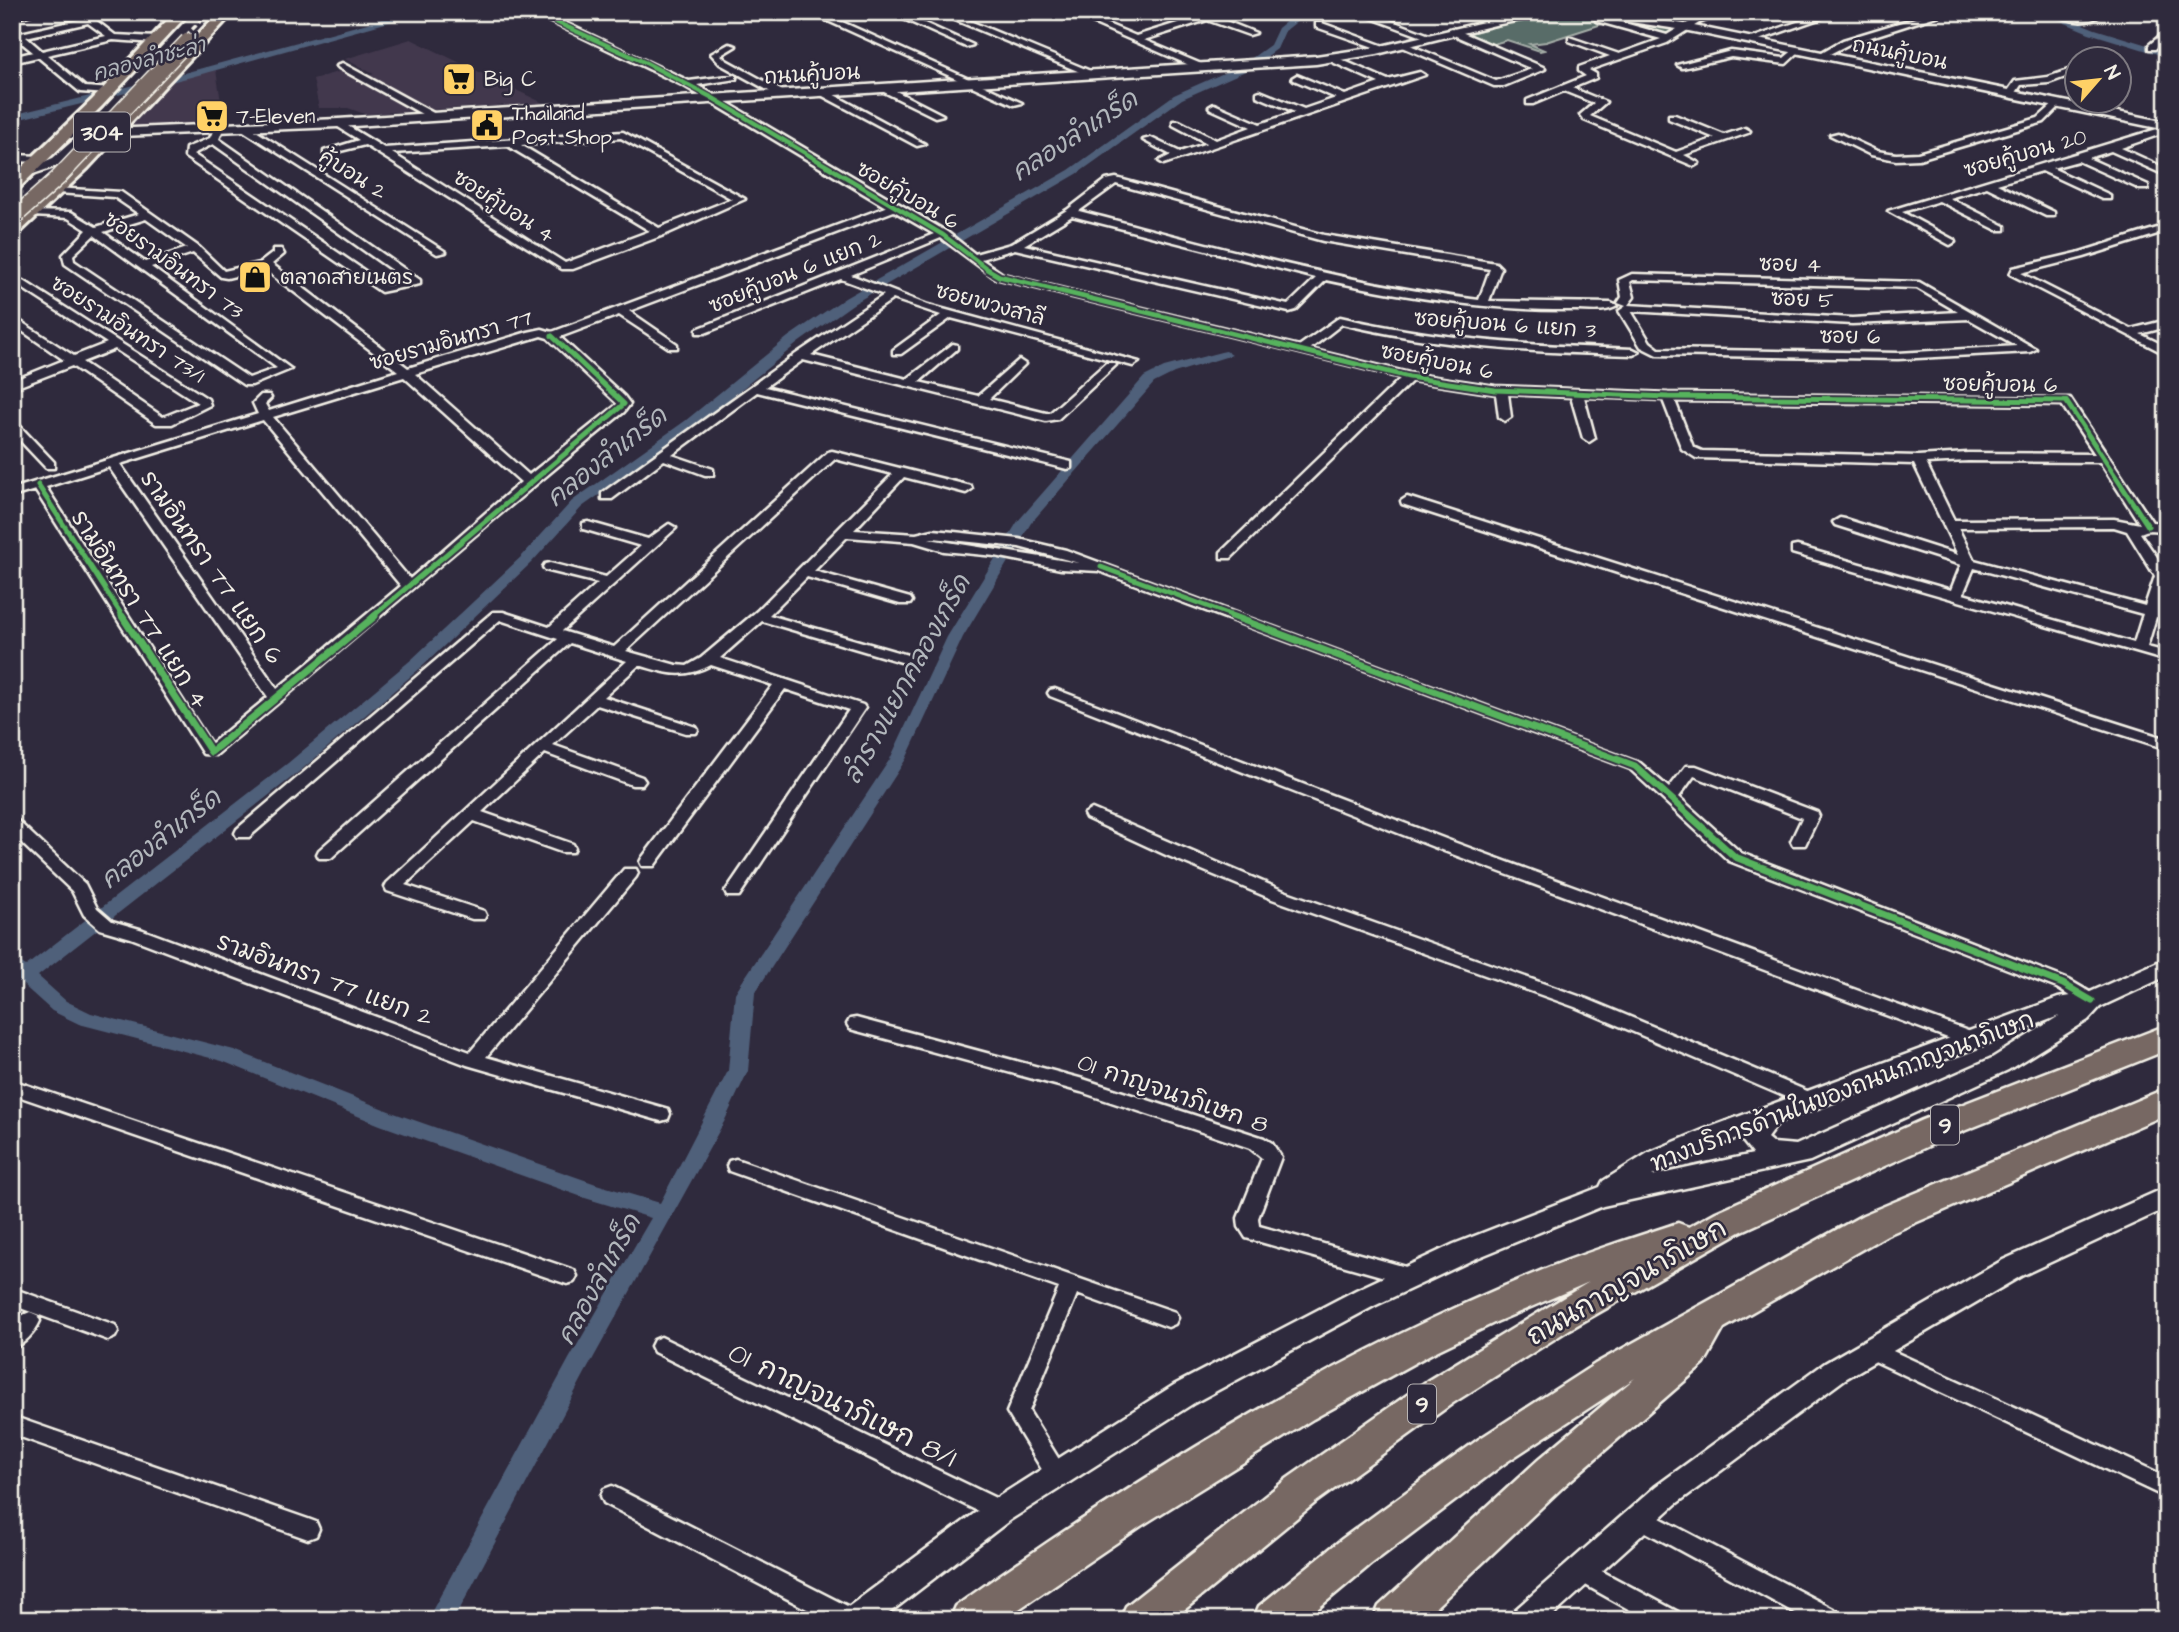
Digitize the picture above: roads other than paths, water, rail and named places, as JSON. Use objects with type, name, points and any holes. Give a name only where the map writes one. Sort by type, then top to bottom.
[{"type":"highway","name":"ถนนกาญจนาภิเษก","points":[[1140,1620],[1302,1490],[1440,1392],[1557,1318],[1728,1222],[1934,1129],[2167,1037]]},
{"type":"highway","points":[[1273,1620],[1356,1552],[1492,1451],[1608,1375],[1875,1225],[2167,1100]]},
{"type":"highway","points":[[970,1620],[1041,1568],[1245,1439],[1423,1338],[1517,1295],[1597,1263],[1728,1222]]},
{"type":"highway","points":[[1393,1620],[1552,1472],[1691,1353],[1713,1314]]},
{"type":"main road","name":"304","points":[[17,185],[162,40],[183,12]]},
{"type":"main road","name":"304","points":[[17,185],[162,40],[196,12]]},
{"type":"main road","name":"304","points":[[12,217],[58,178],[216,12]]},
{"type":"main road","name":"304","points":[[12,231],[60,188],[227,12]]},
{"type":"main road","name":"ถนนคู้บอน","points":[[65,135],[216,135],[245,128],[1333,59],[1388,49],[1523,15],[1556,12]]},
{"type":"main road","name":"ถนนคู้บอน","points":[[1584,12],[1653,17],[1684,27],[1819,56],[2167,127]]},
{"type":"main road","points":[[101,99],[110,114],[134,110]]},
{"type":"main road","points":[[60,188],[30,193],[22,191],[17,185],[58,162],[85,137],[93,135]]},
{"type":"main road","points":[[12,209],[34,212]]},
{"type":"main road","points":[[12,217],[34,212]]},
{"type":"main road","name":"ทางบริการด้านในของถนนกาญจนาภิเษก","points":[[853,1620],[1000,1511],[1184,1394],[1365,1298],[1463,1252],[1598,1197],[1657,1160],[1970,1039],[2066,1004],[2092,1001],[2167,966]]},
{"type":"main road","name":"ทางบริการด้านในของถนนกาญจนาภิเษก","points":[[1598,1197],[1801,1154],[2000,1064],[2080,1014],[2092,1001]]},
{"type":"main road","points":[[1770,1115],[1754,1139],[1766,1152],[1801,1154]]},
{"type":"main road","points":[[1526,1620],[1666,1495],[1813,1387],[2012,1268],[2167,1196]]},
{"type":"street","points":[[12,17],[33,12]]},
{"type":"street","points":[[79,12],[113,37]]},
{"type":"street","name":"ซอยคู้บอน 6","points":[[534,12],[715,99],[893,208],[946,237],[999,276],[1409,377],[1502,391],[1668,397],[2069,403],[2105,458],[2142,527],[2133,532],[2162,576],[2149,610],[2139,649]]},
{"type":"street","points":[[812,12],[1017,103]]},
{"type":"street","points":[[823,17],[837,12]]},
{"type":"street","points":[[892,12],[969,45]]},
{"type":"street","points":[[940,12],[1095,75]]},
{"type":"street","points":[[1071,12],[1203,68]]},
{"type":"street","points":[[1194,12],[1252,33]]},
{"type":"street","points":[[1137,39],[1224,12]]},
{"type":"street","points":[[1359,12],[1431,37]]},
{"type":"street","points":[[1530,102],[1593,76],[1582,69],[1667,38],[1696,21],[1724,12]]},
{"type":"street","points":[[1750,40],[1835,12]]},
{"type":"street","points":[[1819,56],[1846,42],[1945,12]]},
{"type":"street","points":[[2057,12],[2083,21],[2094,18],[2101,12]]},
{"type":"street","points":[[1598,13],[1599,19],[1667,38]]},
{"type":"street","points":[[16,33],[89,20]]},
{"type":"street","points":[[544,25],[555,22]]},
{"type":"street","points":[[1319,25],[1388,49]]},
{"type":"street","points":[[1402,45],[1493,83],[1501,84],[1540,69],[1452,31]]},
{"type":"street","points":[[16,33],[83,90],[101,99]]},
{"type":"street","points":[[2152,47],[2167,33]]},
{"type":"street","points":[[12,60],[113,37],[162,40]]},
{"type":"street","points":[[1572,39],[1618,56]]},
{"type":"street","points":[[732,47],[715,54],[723,62],[783,95]]},
{"type":"street","points":[[1682,65],[1731,54],[1786,61],[1796,51]]},
{"type":"street","points":[[1333,59],[1387,83]]},
{"type":"street","points":[[342,66],[434,117]]},
{"type":"street","points":[[2010,94],[2018,83],[2049,80],[2064,74]]},
{"type":"street","points":[[1164,161],[1262,129],[1387,83],[1420,75]]},
{"type":"street","points":[[688,85],[733,77]]},
{"type":"street","points":[[1297,78],[1347,99]]},
{"type":"street","points":[[1564,88],[1601,102],[1586,114],[1587,118],[1694,163]]},
{"type":"street","points":[[885,89],[938,115]]},
{"type":"street","points":[[824,93],[920,144]]},
{"type":"street","points":[[1260,94],[1306,113]]},
{"type":"street","points":[[1835,135],[1874,153],[1896,157],[1919,156],[2040,120],[2057,104]]},
{"type":"street","points":[[1214,107],[1262,129]]},
{"type":"street","points":[[1672,117],[1720,137]]},
{"type":"street","name":"ซอยคู้บอน 4","points":[[338,123],[562,266],[577,266],[660,233]]},
{"type":"street","points":[[1176,123],[1217,144]]},
{"type":"street","name":"ซอยคู้บอน 20","points":[[1950,242],[1893,211],[2112,148],[2167,127]]},
{"type":"street","name":"คู้บอน 2","points":[[245,128],[441,252]]},
{"type":"street","points":[[1676,155],[1720,137],[1745,131]]},
{"type":"street","points":[[216,135],[415,281],[416,282],[385,290],[188,155],[189,150],[216,135]]},
{"type":"street","points":[[384,151],[509,142],[623,135],[740,199],[660,233],[509,142]]},
{"type":"street","points":[[1148,140],[1180,156]]},
{"type":"street","points":[[327,153],[367,141]]},
{"type":"street","points":[[2112,148],[2167,173]]},
{"type":"street","points":[[12,158],[42,159]]},
{"type":"street","points":[[2079,158],[2144,187]]},
{"type":"street","points":[[2043,168],[2106,197]]},
{"type":"street","points":[[973,257],[1007,255],[1015,250],[1015,246],[1071,212],[1110,182],[1116,181],[1323,238],[1492,265],[1496,268],[1483,303]]},
{"type":"street","points":[[1988,184],[2050,214]]},
{"type":"street","points":[[60,188],[114,192],[195,249],[221,274],[228,275],[264,265],[279,254],[277,251]]},
{"type":"street","points":[[1939,197],[2001,228]]},
{"type":"street","name":"ซอยรามอินทรา 77","points":[[12,493],[532,334],[542,332],[552,336],[893,208]]},
{"type":"street","name":"ซอยรามอินทรา 73","points":[[34,212],[71,215],[285,369],[248,382]]},
{"type":"street","name":"ซอย 5","points":[[1071,212],[1323,276],[1483,303],[1530,307],[1611,306],[1618,303],[1626,308],[1852,320],[1972,315]]},
{"type":"street","points":[[148,215],[87,234],[68,256],[69,262],[248,382],[243,387],[247,397]]},
{"type":"street","points":[[2167,228],[2017,270],[2015,274],[2167,352]]},
{"type":"street","name":"ซอยคู้บอน 6 แยก 2","points":[[701,331],[841,275],[946,237]]},
{"type":"street","points":[[1015,246],[1289,309],[1323,276]]},
{"type":"street","points":[[143,266],[195,249]]},
{"type":"street","points":[[264,265],[406,372],[529,482]]},
{"type":"street","name":"ซอยพวงสาลี","points":[[841,275],[889,295],[949,314],[1133,362]]},
{"type":"street","name":"ซอย 4","points":[[1626,308],[1628,297],[1624,280],[1632,277],[1919,285],[1972,315]]},
{"type":"street","name":"ซอยรามอินทรา 73/1","points":[[12,286],[24,284],[204,402],[204,405],[168,421],[160,421],[12,318]]},
{"type":"street","points":[[607,496],[889,295]]},
{"type":"street","name":"ซอย 6","points":[[1626,308],[1642,342],[1648,349],[1657,352],[1898,356],[2030,349],[1972,315]]},
{"type":"street","points":[[621,311],[673,346]]},
{"type":"street","points":[[897,352],[949,314]]},
{"type":"street","name":"ซอยคู้บอน 6 แยก 3","points":[[1303,349],[1340,320],[1390,334],[1476,346],[1633,352]]},
{"type":"street","points":[[2129,333],[2167,323]]},
{"type":"street","points":[[276,698],[624,404],[552,336]]},
{"type":"street","points":[[12,385],[116,344]]},
{"type":"street","points":[[910,383],[953,346]]},
{"type":"street","points":[[800,356],[1050,418],[1110,365]]},
{"type":"street","points":[[980,401],[1019,364]]},
{"type":"street","points":[[1226,555],[1409,377]]},
{"type":"street","points":[[755,388],[1067,464]]},
{"type":"street","points":[[1502,391],[1505,417]]},
{"type":"street","points":[[1577,395],[1589,438]]},
{"type":"street","points":[[1668,397],[1688,449],[1700,455],[1918,460],[1968,457],[2105,458]]},
{"type":"street","points":[[265,398],[259,403],[265,415],[409,587]]},
{"type":"street","points":[[12,425],[50,466]]},
{"type":"street","points":[[12,451],[30,445]]},
{"type":"street","points":[[616,653],[832,455],[966,489]]},
{"type":"street","points":[[663,456],[709,472]]},
{"type":"street","points":[[1918,460],[1969,563],[1956,595]]},
{"type":"street","name":"รามอินทรา 77 แยก 6","points":[[112,462],[276,698]]},
{"type":"street","points":[[243,833],[498,615],[663,668],[691,670],[709,659],[758,616],[901,473]]},
{"type":"street","name":"รามอินทรา 77 แยก 4","points":[[38,485],[208,751],[276,698]]},
{"type":"street","points":[[1407,501],[2167,744]]},
{"type":"street","points":[[1840,522],[1969,563],[2167,615]]},
{"type":"street","points":[[1951,524],[2114,523],[2167,527]]},
{"type":"street","points":[[588,526],[650,544]]},
{"type":"street","points":[[552,632],[669,527]]},
{"type":"street","points":[[843,533],[916,538],[1101,567],[1635,766],[1735,857],[2063,984],[2092,1001]]},
{"type":"street","points":[[1797,550],[2167,657]]},
{"type":"street","points":[[550,566],[609,582]]},
{"type":"street","points":[[803,572],[905,601]]},
{"type":"street","points":[[758,616],[913,661]]},
{"type":"street","points":[[325,854],[568,637]]},
{"type":"street","points":[[478,915],[393,887],[637,659]]},
{"type":"street","points":[[709,659],[858,708],[733,892]]},
{"type":"street","points":[[648,862],[782,683]]},
{"type":"street","points":[[1055,693],[1450,847],[1970,1039]]},
{"type":"street","points":[[594,699],[691,730]]},
{"type":"street","points":[[543,747],[637,781]]},
{"type":"street","points":[[1670,798],[1691,769],[1811,816],[1799,841]]},
{"type":"street","points":[[471,814],[567,848]]},
{"type":"street","points":[[1092,814],[1266,890],[1581,1003],[1813,1101]]},
{"type":"street","name":"รามอินทรา 77 แยก 2","points":[[12,825],[79,888],[90,911],[106,925],[137,934],[473,1060],[661,1114]]},
{"type":"street","points":[[473,1060],[630,873]]},
{"type":"street","name":"01 กาญจนาภิเษก 8","points":[[856,1024],[1083,1086],[1257,1143],[1272,1157],[1248,1217],[1249,1227],[1253,1231],[1413,1277]]},
{"type":"street","points":[[12,1087],[567,1276]]},
{"type":"street","points":[[736,1166],[1168,1318]]},
{"type":"street","points":[[1057,1474],[1018,1412],[1071,1284]]},
{"type":"street","points":[[12,1297],[108,1331]]},
{"type":"street","points":[[12,1340],[30,1321]]},
{"type":"street","name":"01 กาญจนาภิเษก 8/1","points":[[661,1346],[1000,1511]]},
{"type":"street","points":[[1871,1350],[2167,1488]]},
{"type":"street","points":[[12,1425],[308,1529]]},
{"type":"street","points":[[612,1496],[853,1620]]},
{"type":"street","points":[[1641,1518],[1831,1620]]},
{"type":"street","points":[[1581,1571],[1669,1619]]},
{"type":"waterway","name":"คลองลำชะล่า","points":[[12,118],[187,75],[420,12]]},
{"type":"waterway","name":"คลองลำเกร็ด","points":[[26,976],[294,767],[418,662],[527,559],[577,504],[690,424],[793,340],[849,301],[1073,172],[1178,97],[1246,67],[1274,47],[1281,30],[1304,12]]},
{"type":"waterway","points":[[2044,12],[2092,31],[2167,54]]},
{"type":"waterway","name":"ลำรางแยกคลองเกร็ด","points":[[665,1213],[738,1071],[745,993],[898,759],[955,637],[1025,521],[1149,380],[1169,370],[1226,355]]},
{"type":"waterway","points":[[12,964],[26,976]]},
{"type":"waterway","name":"คลองลำเกร็ด","points":[[26,976],[59,1006],[86,1019],[227,1055],[387,1119],[593,1192],[665,1213]]},
{"type":"waterway","name":"คลองลำเกร็ด","points":[[440,1620],[577,1366],[665,1213]]},
{"type":"railway","points":[[12,212],[60,167],[209,12]]},
{"type":"place","name":"Big C","points":[[459,79]]},
{"type":"place","name":"7-Eleven","points":[[212,116]]},
{"type":"place","name":"Thailand Post Shop","points":[[487,125]]},
{"type":"place","name":"ตลาดสายเนตร","points":[[255,277]]}]
